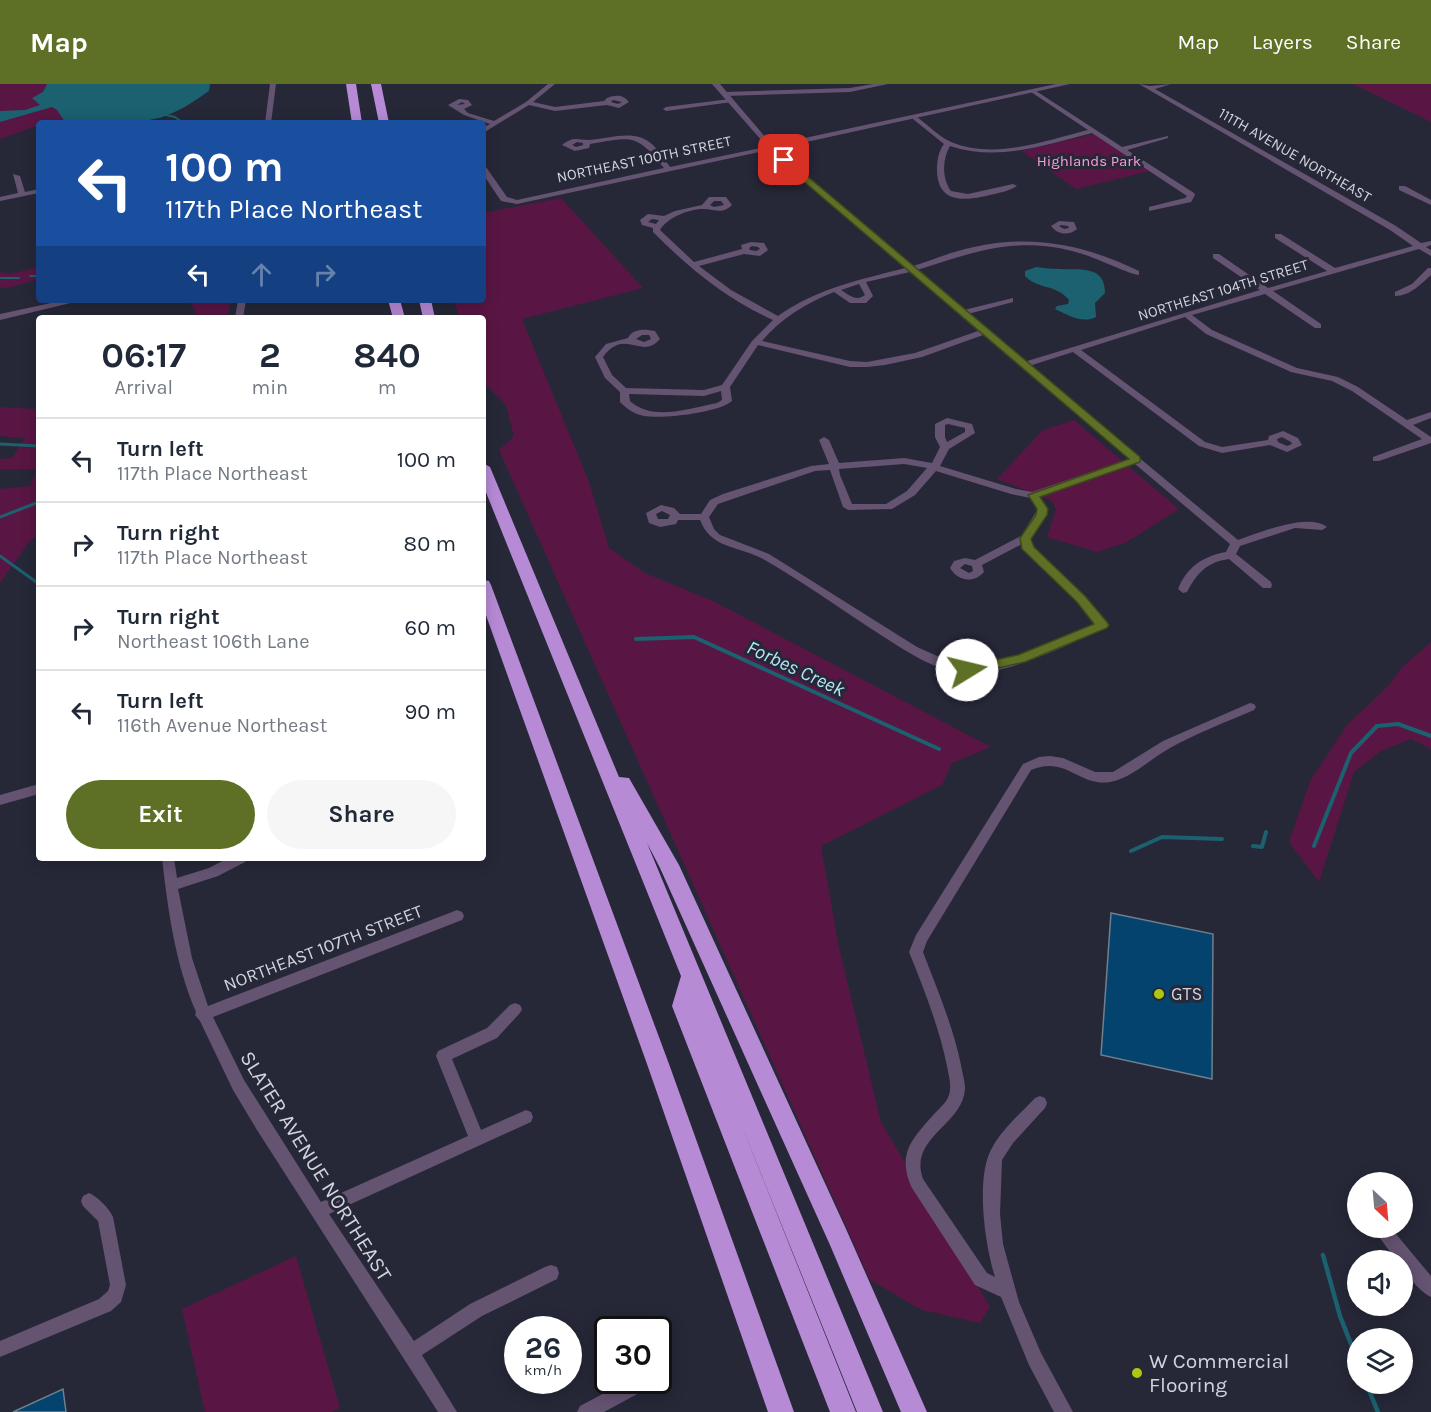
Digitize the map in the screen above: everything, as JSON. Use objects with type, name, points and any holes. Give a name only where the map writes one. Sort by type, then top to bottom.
[{"type":"highway","points":[[351,84],[357,120]]},
{"type":"highway","points":[[376,84],[383,120]]},
{"type":"highway","points":[[486,474],[870,1412]]},
{"type":"highway","points":[[486,593],[658,1064],[781,1412]]},
{"type":"highway","points":[[581,711],[669,865],[838,1237],[914,1412]]},
{"type":"highway","points":[[692,975],[683,1006],[843,1412]]},
{"type":"street","points":[[268,120],[273,84]]},
{"type":"street","points":[[486,129],[528,103],[552,84]]},
{"type":"street","points":[[717,84],[770,148],[910,270],[1236,544]]},
{"type":"street","points":[[666,109],[727,98],[828,88],[862,90],[885,84]]},
{"type":"street","name":"NORTHEAST 100TH STREET","points":[[486,173],[502,196],[509,200],[524,201],[915,118],[1034,88],[1066,84]]},
{"type":"street","points":[[1146,86],[1168,84]]},
{"type":"street","name":"111TH AVENUE NORTHEAST","points":[[1146,86],[1359,207],[1431,254]]},
{"type":"street","points":[[1034,88],[1093,131],[1189,193],[1191,197],[1188,200],[1152,209]]},
{"type":"street","points":[[528,103],[566,109],[607,103]]},
{"type":"street","points":[[459,108],[466,114],[485,120]]},
{"type":"street","points":[[915,118],[948,143],[974,150],[1003,152],[1093,131]]},
{"type":"street","points":[[486,120],[494,123]]},
{"type":"street","points":[[586,142],[620,137],[639,139],[650,146],[668,169]]},
{"type":"street","points":[[1120,149],[1166,137]]},
{"type":"street","points":[[948,143],[942,151],[942,189],[952,195],[973,195],[1013,186]]},
{"type":"street","points":[[16,176],[22,194]]},
{"type":"street","points":[[1402,188],[1431,203]]},
{"type":"street","points":[[0,199],[36,192]]},
{"type":"street","points":[[644,219],[645,224],[661,223],[707,206]]},
{"type":"street","points":[[661,223],[656,230],[692,265],[737,300],[779,319]]},
{"type":"street","points":[[1061,245],[1063,231]]},
{"type":"street","points":[[1278,236],[1333,271]]},
{"type":"street","points":[[624,391],[704,393],[725,387],[756,342],[779,319],[816,295],[982,248],[1022,243],[1061,245],[1107,257],[1136,273]]},
{"type":"street","name":"NORTHEAST 104TH STREET","points":[[1023,365],[1186,314],[1431,243]]},
{"type":"street","points":[[692,265],[745,251]]},
{"type":"street","points":[[1216,256],[1318,326]]},
{"type":"street","points":[[1398,294],[1415,286],[1431,270]]},
{"type":"street","points":[[835,288],[852,301],[864,301],[869,296],[862,282]]},
{"type":"street","points":[[962,313],[1010,300]]},
{"type":"street","points":[[0,317],[64,303]]},
{"type":"street","points":[[1186,314],[1209,332],[1294,370],[1335,379],[1355,389],[1429,440],[1376,459]]},
{"type":"street","points":[[756,342],[850,364],[878,365],[902,360],[984,332]]},
{"type":"street","points":[[632,340],[608,345],[599,357],[608,376],[624,391],[625,402],[638,414],[659,414],[720,405],[728,401],[725,387]]},
{"type":"street","points":[[1074,349],[1202,444],[1222,450],[1273,442]]},
{"type":"street","points":[[1406,424],[1431,415]]},
{"type":"street","points":[[824,440],[836,466],[835,475],[848,507],[888,507],[911,493],[935,466],[945,447]]},
{"type":"street","points":[[704,517],[714,502],[727,495],[801,472],[836,466],[904,461],[935,466],[1015,492],[1033,495],[1137,460]]},
{"type":"street","points":[[976,564],[1025,538],[1041,515],[1042,509],[1033,495]]},
{"type":"street","points":[[675,517],[704,517]]},
{"type":"street","points":[[704,517],[709,530],[716,537],[765,556],[913,650],[953,668],[967,670],[1021,659],[1102,625],[1081,599],[1034,556],[1028,549],[1025,538]]},
{"type":"street","points":[[1231,555],[1232,548],[1236,544],[1294,525],[1322,527]]},
{"type":"street","points":[[1183,589],[1187,576],[1202,563],[1220,556],[1231,555],[1267,585]]},
{"type":"street","points":[[1008,1292],[981,1279],[917,1183],[913,1172],[913,1154],[922,1139],[950,1108],[956,1098],[958,1088],[952,1056],[939,1011],[916,952],[921,939],[1027,767],[1046,760],[1061,762],[1104,778],[1119,776],[1143,758],[1250,707]]},
{"type":"street","points":[[0,800],[36,790]]},
{"type":"street","name":"SLATER AVENUE NORTHEAST","points":[[168,861],[170,886],[186,966],[202,1015],[243,1097],[448,1412]]},
{"type":"street","points":[[170,886],[213,872],[234,861]]},
{"type":"street","name":"NORTHEAST 107TH STREET","points":[[202,1015],[457,916]]},
{"type":"street","points":[[477,1139],[442,1056],[492,1033],[515,1009]]},
{"type":"street","points":[[1040,1103],[1016,1129],[994,1160],[991,1195],[993,1232],[1014,1312],[1064,1412]]},
{"type":"street","points":[[318,1211],[526,1117]]},
{"type":"street","points":[[0,1349],[105,1305],[115,1296],[118,1285],[109,1229],[105,1217],[89,1201]]},
{"type":"street","points":[[1388,1238],[1431,1289]]},
{"type":"street","points":[[411,1353],[476,1310],[551,1273]]},
{"type":"street","points":[[586,1412],[620,1394]]},
{"type":"green space","points":[[0,84],[47,84],[44,90],[64,120],[36,120],[36,126],[0,139]]},
{"type":"green space","points":[[1353,84],[1431,84],[1431,122]]},
{"type":"green space","name":"Highlands Park","points":[[1094,134],[1150,171],[1076,189],[1022,151]]},
{"type":"green space","points":[[561,198],[643,288],[522,319],[589,482],[609,548],[645,573],[715,602],[991,747],[952,763],[942,785],[821,846],[838,943],[881,1122],[990,1307],[980,1323],[922,1310],[870,1280],[499,450],[514,436],[506,405],[486,385],[486,315],[459,315],[454,303],[486,303],[486,212]]},
{"type":"green space","points":[[36,268],[36,280],[0,288],[0,272],[10,274]]},
{"type":"green space","points":[[191,303],[230,303],[228,315],[196,315]]},
{"type":"green space","points":[[0,407],[36,409],[36,469],[0,469],[0,459],[12,458],[25,438],[0,436]]},
{"type":"green space","points":[[1074,420],[1179,509],[1125,543],[1097,552],[1047,537],[1056,509],[1051,500],[997,479],[1043,430]]},
{"type":"green space","points":[[36,471],[36,536],[29,542],[0,583],[0,489],[30,486]]},
{"type":"green space","points":[[1431,642],[1431,749],[1411,739],[1381,751],[1354,772],[1319,882],[1289,842],[1310,781],[1347,725],[1390,684],[1401,668]]},
{"type":"green space","points":[[296,1256],[340,1408],[332,1412],[205,1412],[182,1309]]},
{"type":"water","points":[[47,84],[210,84],[209,91],[184,107],[156,119],[64,120],[52,107],[0,122],[0,111],[25,110],[40,105],[32,98],[43,92]]},
{"type":"water","points":[[1036,267],[1096,273],[1104,284],[1105,293],[1095,303],[1096,317],[1080,319],[1055,309],[1057,306],[1068,304],[1069,300],[1059,291],[1036,283],[1025,276],[1025,271]]},
{"type":"building","name":"GTS","points":[[1111,913],[1213,934],[1212,1079],[1101,1055]]},
{"type":"building","points":[[63,1389],[66,1412],[13,1412]]},
{"type":"waterway","name":"Forbes Creek","points":[[166,115],[179,120]]},
{"type":"waterway","points":[[30,276],[36,276]]},
{"type":"waterway","points":[[0,278],[19,278]]},
{"type":"waterway","points":[[0,444],[36,446]]},
{"type":"waterway","points":[[0,517],[36,503]]},
{"type":"waterway","points":[[0,556],[36,582]]},
{"type":"waterway","name":"Forbes Creek","points":[[636,639],[694,637],[939,749]]},
{"type":"waterway","name":"Forbes Creek","points":[[1314,846],[1351,753],[1377,726],[1398,724],[1431,736]]},
{"type":"waterway","name":"Forbes Creek","points":[[1253,846],[1262,847],[1266,832]]},
{"type":"waterway","name":"Forbes Creek","points":[[1131,851],[1162,837],[1222,839]]},
{"type":"waterway","points":[[1323,1255],[1347,1334]]},
{"type":"waterway","points":[[1371,1394],[1378,1412]]},
{"type":"place","name":"GTS","points":[[1159,994]]},
{"type":"place","name":"W Commercial Flooring","points":[[1137,1373]]},
{"type":"route","points":[[784,160],[1137,460],[1033,495],[1042,509],[1041,515],[1025,538],[1028,549],[1081,599],[1102,625],[1069,641],[1021,659],[992,667],[967,670]]}]
